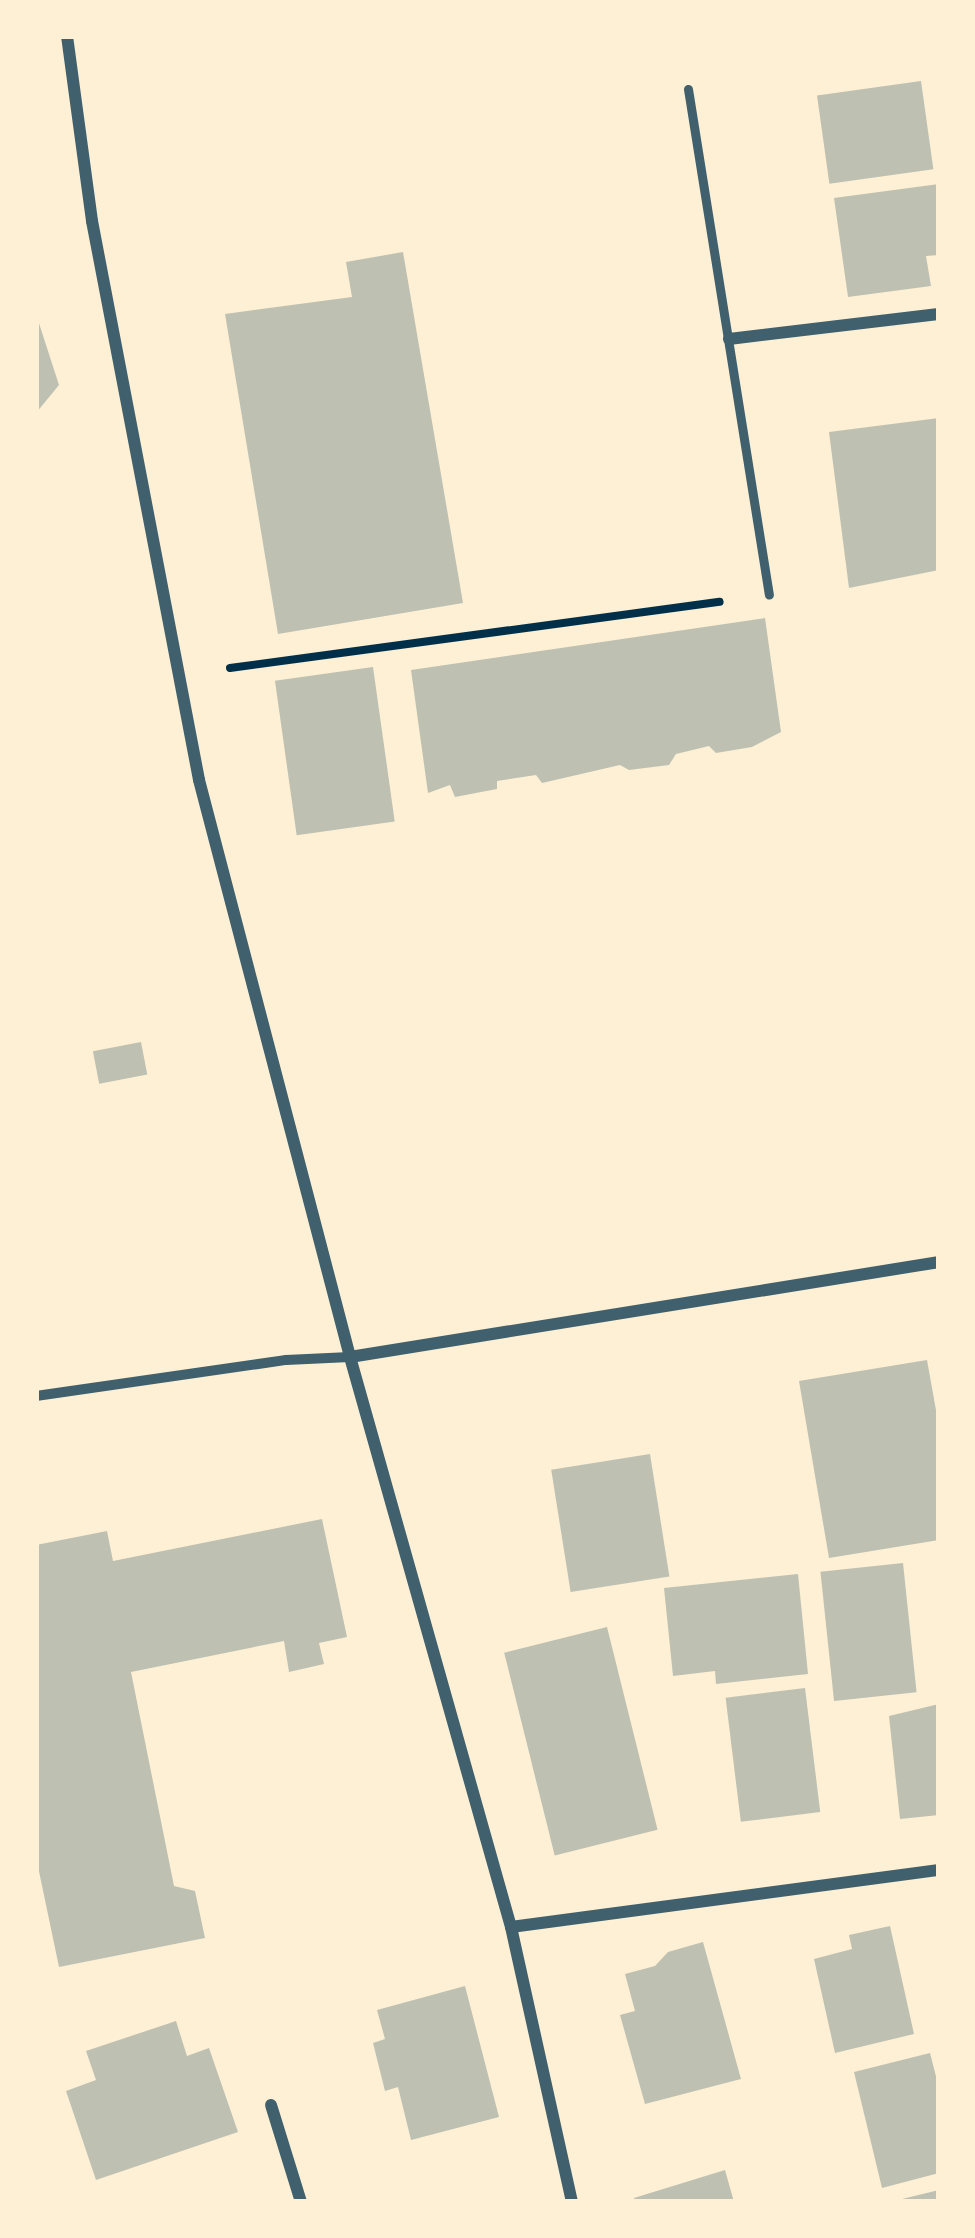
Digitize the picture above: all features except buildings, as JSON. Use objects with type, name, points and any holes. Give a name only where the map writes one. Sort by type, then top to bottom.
[{"type":"street","points":[[67,36],[92,221],[176,676],[350,1357],[512,1927],[572,2202]]},
{"type":"street","points":[[729,339],[939,314]]},
{"type":"street","points":[[36,1396],[286,1360],[350,1357],[939,1262]]},
{"type":"street","points":[[512,1927],[939,1870]]},
{"type":"street","points":[[271,2105],[301,2202]]},
{"type":"lane","points":[[688,89],[770,595]]},
{"type":"path","points":[[176,676],[770,595]]}]
